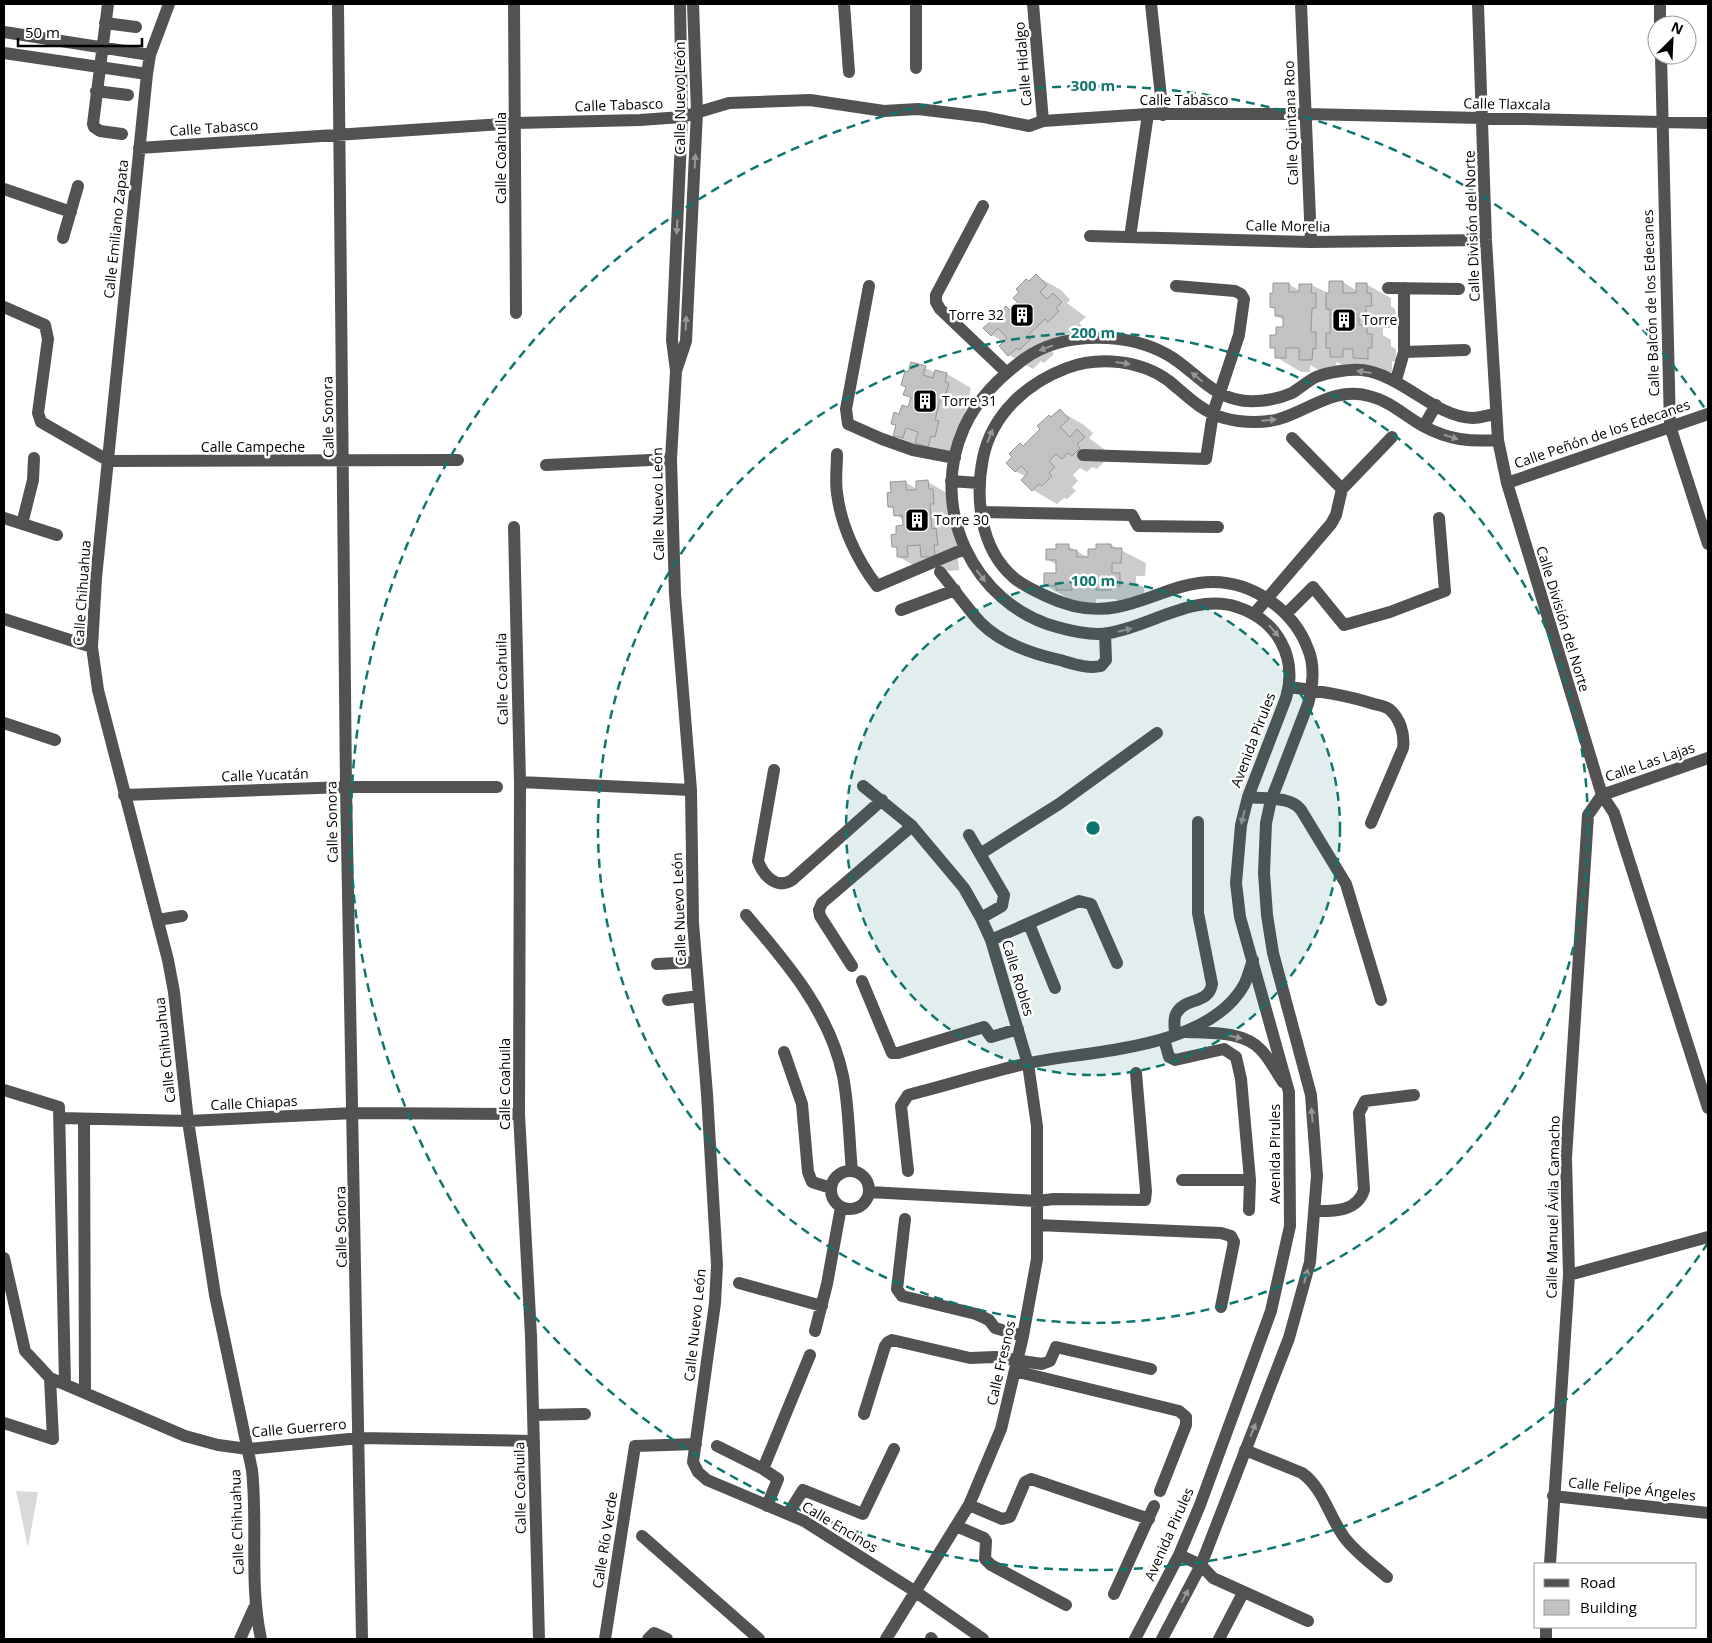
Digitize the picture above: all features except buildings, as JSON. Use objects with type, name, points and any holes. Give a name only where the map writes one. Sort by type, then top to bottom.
[{"type":"street","points":[[108,4],[96,91],[94,127],[100,132],[122,134]]},
{"type":"street","name":"Calle Emiliano Zapata","points":[[109,461],[147,74],[150,55],[169,4]]},
{"type":"street","name":"Calle Sonora","points":[[338,4],[346,787],[354,1113],[362,1639]]},
{"type":"street","name":"Calle Coahuila","points":[[514,4],[516,313]]},
{"type":"street","name":"Calle Nuevo León","points":[[680,4],[682,117],[672,340],[676,371],[671,459],[675,594],[691,790],[693,923],[717,1265],[716,1303],[696,1444]]},
{"type":"street","name":"Calle Nuevo León","points":[[676,371],[686,341],[697,112],[693,4]]},
{"type":"street","points":[[844,4],[849,72]]},
{"type":"street","points":[[916,4],[916,68]]},
{"type":"street","name":"Calle Hidalgo","points":[[1033,4],[1043,121]]},
{"type":"street","points":[[1151,4],[1162,115]]},
{"type":"street","name":"Calle Quintana Roo","points":[[1301,4],[1311,242]]},
{"type":"street","name":"Calle División del Norte","points":[[1478,4],[1486,240],[1496,414],[1498,440],[1506,483],[1602,795],[1614,813],[1708,1108]]},
{"type":"street","points":[[105,23],[136,27]]},
{"type":"street","points":[[4,32],[150,55]]},
{"type":"street","points":[[4,53],[147,74]]},
{"type":"street","name":"Calle Balcón de los Edecanes","points":[[1661,65],[1670,426],[1708,544]]},
{"type":"street","points":[[96,91],[128,95]]},
{"type":"street","name":"Calle Tabasco","points":[[139,148],[340,134],[682,117],[729,103],[810,100],[884,111],[918,109],[974,116],[1029,126],[1043,121],[1148,114],[1305,114]]},
{"type":"street","points":[[1130,237],[1148,114]]},
{"type":"street","name":"Calle Tlaxcala","points":[[1305,114],[1708,123]]},
{"type":"street","points":[[64,238],[78,186]]},
{"type":"street","points":[[4,189],[71,212]]},
{"type":"street","points":[[983,206],[936,295],[936,302],[940,309],[1006,372]]},
{"type":"street","name":"Calle Morelia","points":[[1090,236],[1311,242],[1486,240]]},
{"type":"street","points":[[869,286],[846,409],[848,424],[905,447],[955,458]]},
{"type":"street","points":[[1083,456],[1206,459],[1213,413],[1239,335],[1244,299],[1241,294],[1235,291],[1176,286]]},
{"type":"street","points":[[1388,288],[1459,289]]},
{"type":"street","points":[[1396,380],[1404,352],[1404,288]]},
{"type":"street","points":[[4,306],[45,325],[48,339],[38,413],[41,422],[109,461]]},
{"type":"street","name":"Avenida Pirules","points":[[1134,1639],[1179,1555],[1200,1505],[1271,1311],[1290,1226],[1289,1092],[1240,917],[1236,882],[1240,826],[1248,797],[1289,687],[1286,649],[1278,634],[1254,614],[1234,606],[1201,604],[1132,628],[1105,634],[1057,628],[1018,611],[990,587],[971,564],[964,549],[954,510],[951,481],[963,430],[977,405],[1006,372],[1030,354],[1049,346],[1072,340],[1100,338],[1128,341],[1150,347],[1168,356],[1219,392],[1235,400],[1273,399],[1291,393],[1318,376],[1361,370],[1396,380],[1454,414],[1472,418],[1496,414]]},
{"type":"street","points":[[1404,352],[1465,350]]},
{"type":"street","points":[[1162,1639],[1201,1565],[1289,1338],[1310,1262],[1317,1176],[1310,1095],[1273,953],[1267,915],[1264,873],[1266,823],[1271,800],[1312,690],[1309,650],[1299,630],[1286,614],[1268,599],[1230,583],[1208,582],[1178,586],[1147,600],[1102,609],[1071,607],[1029,588],[1007,571],[990,547],[984,530],[978,483],[990,435],[999,417],[1026,390],[1065,369],[1087,362],[1128,364],[1147,369],[1166,379],[1198,406],[1224,418],[1252,421],[1281,419],[1324,398],[1346,394],[1369,396],[1377,399],[1393,406],[1424,426],[1457,439],[1472,442],[1498,440]]},
{"type":"street","points":[[1424,426],[1436,405]]},
{"type":"street","name":"Calle Peñón de los Edecanes","points":[[1506,483],[1708,414]]},
{"type":"street","points":[[1254,614],[1334,520],[1342,488],[1392,437]]},
{"type":"street","points":[[1292,438],[1342,488]]},
{"type":"street","points":[[837,454],[837,492],[844,526],[868,574],[877,586],[964,549]]},
{"type":"street","points":[[22,524],[33,480],[34,458]]},
{"type":"street","points":[[546,465],[671,459]]},
{"type":"street","name":"Calle Campeche","points":[[109,461],[343,462],[458,460]]},
{"type":"street","name":"Calle Chihuahua","points":[[109,461],[93,606],[92,647],[98,690],[158,920],[174,992],[188,1121],[215,1295],[248,1449],[254,1493],[254,1608],[261,1639]]},
{"type":"street","points":[[951,481],[978,483]]},
{"type":"street","points":[[982,512],[1132,516],[1138,526],[1218,527]]},
{"type":"street","points":[[4,518],[58,535]]},
{"type":"street","points":[[1286,614],[1313,587],[1344,625],[1390,612],[1445,591],[1439,518]]},
{"type":"street","name":"Calle Coahuila","points":[[514,527],[520,782],[519,1114],[534,1441],[539,1639]]},
{"type":"street","points":[[940,572],[982,624],[1001,638],[1044,657],[1092,668],[1101,666],[1106,660],[1105,634]]},
{"type":"street","points":[[901,610],[955,590]]},
{"type":"street","points":[[4,619],[92,647]]},
{"type":"street","points":[[1289,687],[1359,699],[1388,709],[1400,723],[1405,738],[1403,748],[1371,823]]},
{"type":"street","points":[[4,723],[55,740]]},
{"type":"street","points":[[980,854],[1059,804],[1158,733]]},
{"type":"street","name":"Calle Las Lajas","points":[[1602,795],[1708,758]]},
{"type":"street","points":[[774,770],[758,861],[762,871],[777,884],[786,884],[792,880],[882,800]]},
{"type":"street","points":[[520,782],[691,790]]},
{"type":"street","name":"Calle Robles","points":[[863,786],[912,826],[964,888],[991,940],[1028,1064]]},
{"type":"street","name":"Calle Yucatán","points":[[124,795],[346,787],[497,787]]},
{"type":"street","name":"Calle Manuel Ávila Camacho","points":[[1550,1563],[1569,1275],[1566,1158],[1588,814],[1602,795]]},
{"type":"street","points":[[1248,797],[1288,801],[1298,805],[1346,884],[1381,1000]]},
{"type":"street","points":[[1198,822],[1198,913],[1212,984],[1211,992],[1207,997],[1182,1006],[1176,1014],[1176,1035],[1169,1057],[1174,1060],[1224,1049],[1236,1056],[1241,1079],[1250,1180],[1249,1210]]},
{"type":"street","points":[[852,966],[820,916],[819,910],[822,903],[912,826]]},
{"type":"street","points":[[969,835],[1004,895],[1002,906],[981,918]]},
{"type":"street","points":[[991,940],[1079,900],[1085,901],[1092,904],[1117,963]]},
{"type":"street","points":[[746,915],[795,972],[825,1025],[843,1076],[852,1171]]},
{"type":"street","points":[[158,920],[182,916]]},
{"type":"street","points":[[1029,924],[1055,988]]},
{"type":"street","points":[[1176,1035],[1213,1017],[1228,1004],[1244,984],[1253,960]]},
{"type":"street","points":[[657,964],[696,962]]},
{"type":"street","points":[[862,980],[892,1053],[898,1053],[984,1027],[991,1036],[1018,1029]]},
{"type":"street","points":[[668,1000],[699,996]]},
{"type":"street","points":[[908,1171],[901,1106],[908,1095],[1028,1064],[1176,1035],[1223,1034],[1245,1039],[1261,1049],[1289,1092]]},
{"type":"street","points":[[784,1052],[802,1104],[808,1172],[812,1182],[831,1188]]},
{"type":"street","name":"Calle Fresnos","points":[[886,1639],[969,1505],[1001,1430],[1023,1336],[1036,1259],[1038,1126],[1028,1064]]},
{"type":"street","points":[[869,1192],[1037,1201],[1054,1198],[1145,1200],[1146,1191],[1136,1073]]},
{"type":"street","points":[[4,1090],[60,1107],[65,1384]]},
{"type":"street","points":[[1314,1211],[1332,1211],[1346,1208],[1353,1206],[1361,1200],[1364,1190],[1359,1113],[1365,1101],[1414,1095]]},
{"type":"street","name":"Calle Chiapas","points":[[60,1118],[188,1121],[354,1113],[519,1114]]},
{"type":"street","points":[[84,1118],[86,1392]]},
{"type":"street","points":[[852,1171],[865,1178],[869,1192],[862,1205],[856,1208],[841,1207],[835,1202],[831,1188],[838,1175],[852,1171]]},
{"type":"street","points":[[1182,1180],[1250,1180]]},
{"type":"street","points":[[815,1331],[822,1306],[841,1207]]},
{"type":"street","points":[[905,1219],[898,1293],[902,1296],[976,1314],[989,1320],[995,1328],[1023,1336]]},
{"type":"street","points":[[1037,1225],[1221,1233],[1230,1236],[1234,1242],[1222,1307]]},
{"type":"street","points":[[1569,1275],[1708,1237]]},
{"type":"street","points":[[4,1258],[25,1351],[50,1378],[53,1439],[4,1423]]},
{"type":"street","points":[[739,1284],[822,1306]]},
{"type":"street","points":[[864,1414],[888,1342],[892,1340],[970,1358],[995,1357],[1016,1366],[1179,1411],[1186,1417],[1186,1425],[1160,1491]]},
{"type":"street","points":[[1016,1366],[1042,1364],[1050,1361],[1056,1347],[1151,1369]]},
{"type":"street","points":[[763,1469],[810,1355]]},
{"type":"street","name":"Calle Guerrero","points":[[50,1378],[185,1436],[218,1445],[248,1449],[358,1438],[534,1441]]},
{"type":"street","points":[[533,1415],[585,1414]]},
{"type":"street","name":"Calle Río Verde","points":[[605,1639],[636,1446],[696,1444]]},
{"type":"street","name":"Calle Encinos","points":[[696,1444],[693,1462],[694,1467],[702,1477],[804,1521],[916,1592],[983,1639]]},
{"type":"street","points":[[717,1446],[763,1469],[778,1479],[767,1506]]},
{"type":"street","points":[[788,1514],[803,1490],[863,1514],[894,1449]]},
{"type":"street","points":[[1245,1450],[1302,1473],[1309,1478],[1316,1486],[1345,1538],[1387,1577]]},
{"type":"street","points":[[969,1505],[1002,1519],[1007,1519],[1010,1517],[1025,1482],[1032,1479],[1149,1518]]},
{"type":"street","name":"Calle Felipe Ángeles","points":[[1553,1496],[1708,1513]]},
{"type":"street","points":[[1114,1594],[1154,1506]]},
{"type":"street","points":[[956,1526],[984,1538],[986,1542],[985,1559],[991,1565],[1066,1605]]},
{"type":"street","points":[[642,1536],[759,1639]]},
{"type":"street","points":[[1179,1555],[1201,1565],[1212,1578],[1308,1621]]},
{"type":"street","points":[[1220,1639],[1243,1592]]},
{"type":"street","points":[[240,1639],[254,1608]]},
{"type":"street","points":[[648,1639],[654,1633],[667,1639]]},
{"type":"shaded area","points":[[16,1491],[38,1492],[28,1547]]},
{"type":"place","name":"Torre 32","points":[[1022,315]]},
{"type":"place","name":"Torre","points":[[1344,320]]},
{"type":"place","name":"Torre 31","points":[[925,401]]},
{"type":"place","name":"Torre 30","points":[[917,520]]}]
